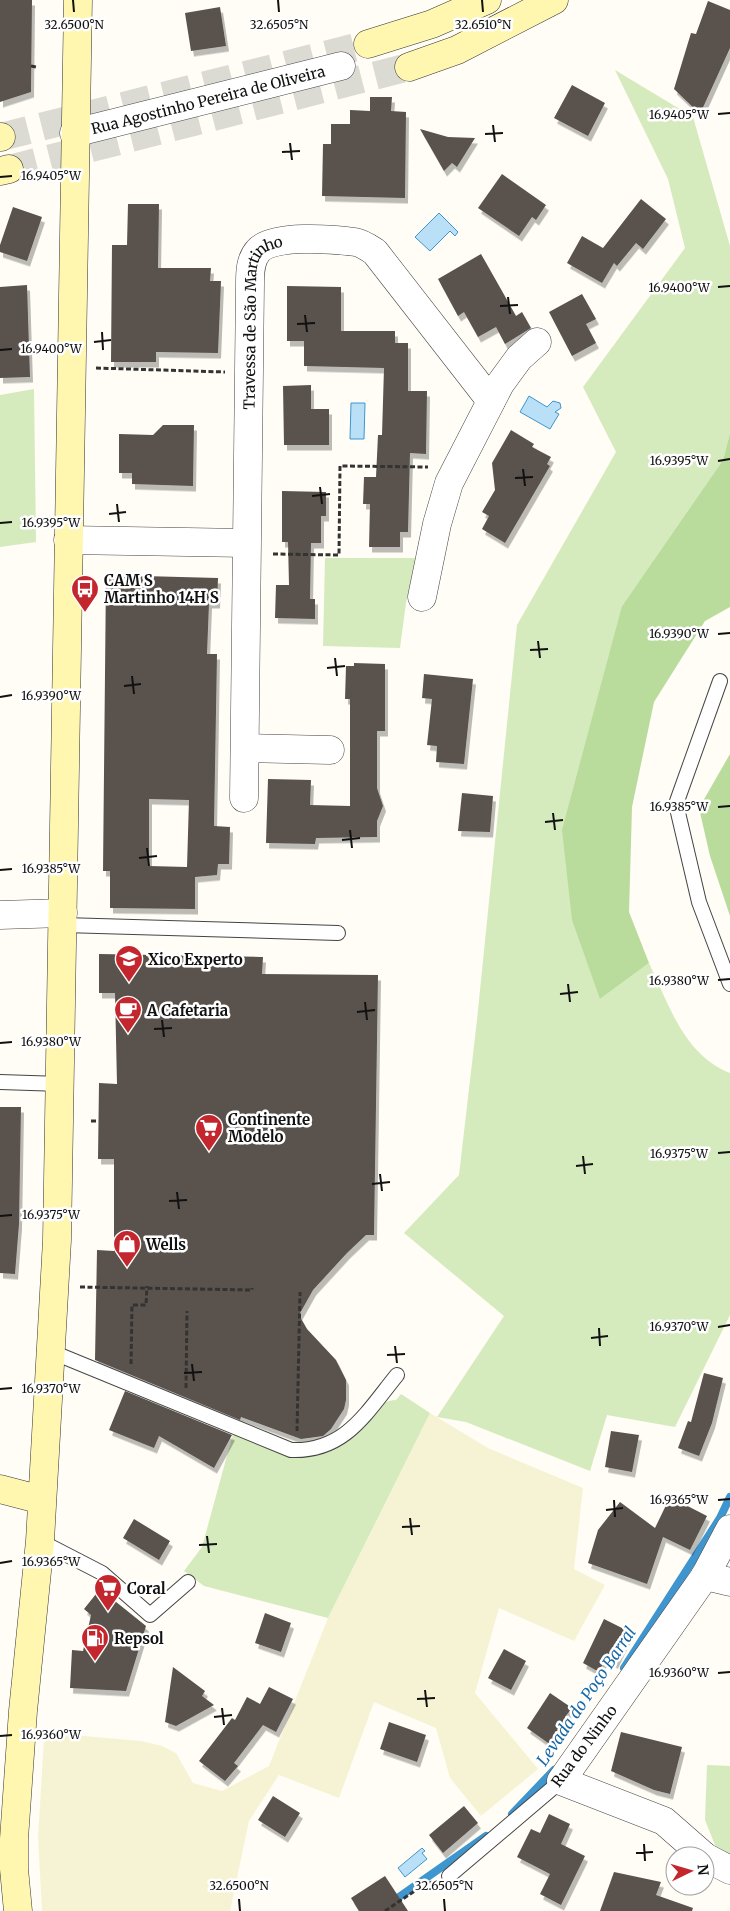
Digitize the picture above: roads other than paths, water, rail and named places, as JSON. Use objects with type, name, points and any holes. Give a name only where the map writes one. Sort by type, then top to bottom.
[{"type":"main road","points":[[18,1911],[14,1869],[14,1839],[23,1711],[40,1541],[52,1352],[61,1084],[74,133],[78,0]]},
{"type":"main road","points":[[368,44],[432,24],[487,0]]},
{"type":"main road","points":[[409,67],[457,50],[554,0]]},
{"type":"main road","points":[[0,1489],[42,1500]]},
{"type":"street","name":"Rua Agostinho Pereira de Oliveira","points":[[74,133],[341,66]]},
{"type":"street","name":"Travessa de São Martinho","points":[[244,798],[245,748],[257,548],[251,271],[253,259],[258,251],[266,244],[277,241],[296,240],[356,242],[367,246],[375,252],[491,401]]},
{"type":"street","points":[[422,597],[437,524],[449,483],[500,384],[519,358],[537,342]]},
{"type":"street","points":[[68,540],[257,548]]},
{"type":"street","points":[[245,748],[330,750]]},
{"type":"street","points":[[0,915],[63,919]]},
{"type":"street","name":"Rua do Ninho","points":[[561,1781],[717,1579],[730,1529]]},
{"type":"street","points":[[561,1781],[664,1821],[692,1846]]},
{"type":"street","points":[[715,1862],[730,1870]]},
{"type":"lane","points":[[720,681],[676,804],[699,902],[730,984]]},
{"type":"lane","points":[[63,919],[338,933]]},
{"type":"lane","points":[[0,1082],[61,1084]]},
{"type":"lane","points":[[52,1352],[291,1450],[318,1448],[340,1439],[354,1427],[397,1375]]},
{"type":"lane","points":[[40,1541],[102,1573],[150,1615],[188,1582]]},
{"type":"lane","name":"Rua do Ninho","points":[[449,1876],[561,1781]]},
{"type":"water","points":[[439,213],[458,232],[455,236],[450,231],[430,251],[415,237]]},
{"type":"water","points":[[529,396],[547,407],[553,401],[560,403],[561,408],[555,412],[559,414],[550,429],[520,412]]},
{"type":"water","points":[[351,403],[365,403],[364,439],[350,439]]},
{"type":"water","points":[[422,1848],[425,1851],[422,1853],[427,1859],[405,1877],[398,1868]]},
{"type":"waterway","name":"Levada do Poço Barral","points":[[624,1668],[720,1518],[730,1497]]},
{"type":"waterway","name":"Levada do Poço Barral","points":[[512,1814],[554,1770]]},
{"type":"waterway","name":"Levada do Poço Barral","points":[[379,1911],[486,1836]]},
{"type":"tunnel","points":[[1,137],[368,44]]},
{"type":"tunnel","points":[[9,169],[409,67]]},
{"type":"place","name":"CAM S Martinho 14H S","points":[[85,613]]},
{"type":"place","name":"Xico Experto","points":[[129,983]]},
{"type":"place","name":"A Cafetaria","points":[[128,1034]]},
{"type":"place","name":"Continente Modelo","points":[[209,1152]]},
{"type":"place","name":"Wells","points":[[127,1268]]},
{"type":"place","name":"Coral","points":[[108,1612]]},
{"type":"place","name":"Repsol","points":[[95,1662]]}]
